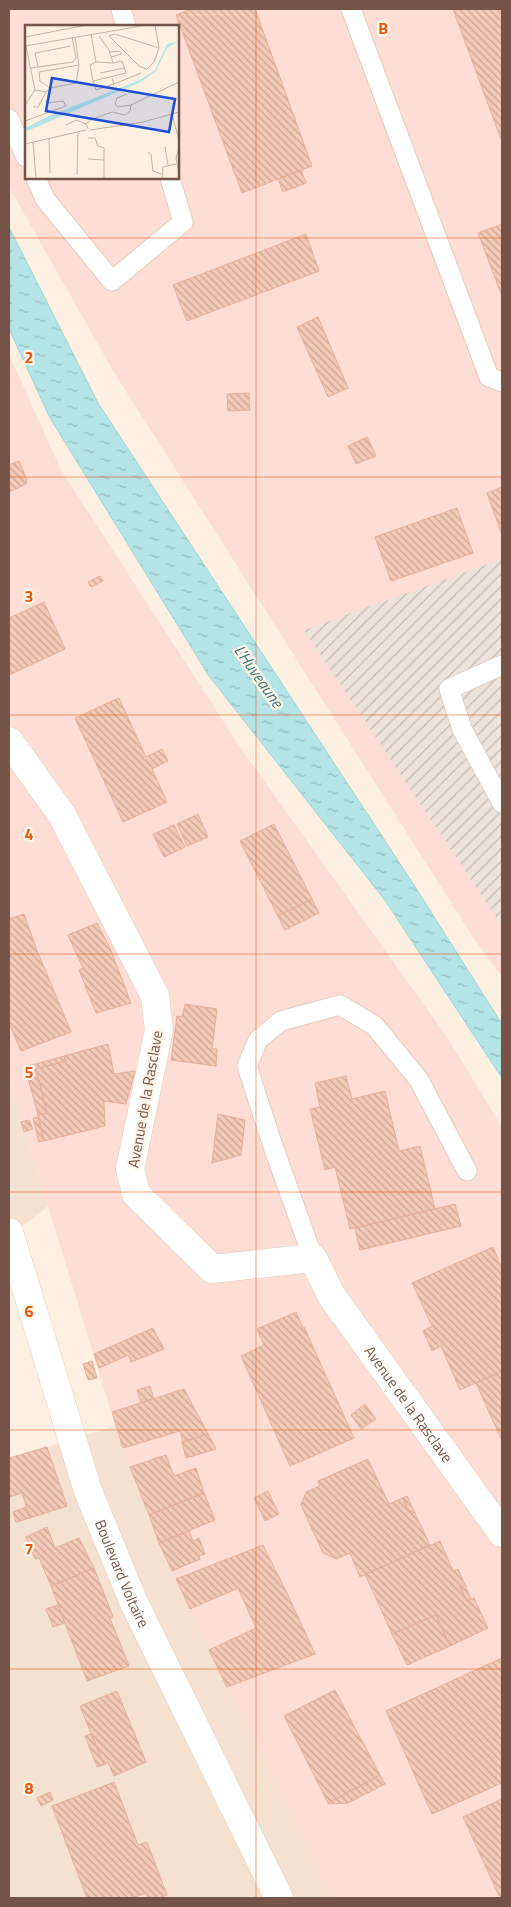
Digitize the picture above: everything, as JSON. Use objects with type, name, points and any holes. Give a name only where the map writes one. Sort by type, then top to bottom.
[{"type":"street","name":"Avenue de la Rasclave","points":[[9,741],[62,815],[155,996],[160,1030],[130,1169],[136,1194],[212,1269],[312,1258],[331,1295],[502,1533]]},
{"type":"street","name":"Boulevard Voltaire","points":[[9,1232],[88,1492],[134,1603],[279,1898]]},
{"type":"lane","points":[[121,9],[126,25]]},
{"type":"lane","points":[[351,9],[489,377],[502,382]]},
{"type":"lane","points":[[9,119],[25,155]]},
{"type":"lane","points":[[36,179],[45,199],[112,280],[183,222],[170,179]]},
{"type":"lane","points":[[502,665],[448,689],[462,729],[502,803]]},
{"type":"lane","points":[[312,1258],[272,1146],[247,1066],[258,1040],[281,1022],[340,1005],[375,1026],[419,1080],[466,1171]]},
{"type":"shaded area","points":[[9,9],[502,9],[502,977],[473,937],[115,374],[9,187]]},
{"type":"shaded area","points":[[9,354],[61,470],[240,747],[447,1037],[502,1127],[502,1898],[332,1898],[174,1578],[123,1451],[9,1079]]},
{"type":"shaded area","points":[[502,559],[502,926],[304,630]]},
{"type":"shaded area","points":[[9,1079],[48,1206],[9,1237]]},
{"type":"shaded area","points":[[115,1426],[174,1578],[336,1898],[9,1898],[9,1459]]},
{"type":"water","name":"L'Huveaune","points":[[9,227],[98,403],[412,882],[502,1024],[502,1078],[384,899],[209,676],[50,418],[9,329]]},
{"type":"building","points":[[191,9],[255,9],[312,166],[242,193],[176,15]]},
{"type":"building","points":[[453,9],[502,9],[502,142]]},
{"type":"building","points":[[301,170],[306,183],[283,192],[278,179]]},
{"type":"building","points":[[502,224],[502,296],[478,233]]},
{"type":"building","points":[[306,234],[319,271],[187,321],[173,285]]},
{"type":"building","points":[[318,317],[348,388],[328,397],[297,327]]},
{"type":"building","points":[[249,393],[250,410],[228,411],[227,394]]},
{"type":"building","points":[[367,437],[376,456],[356,464],[348,446]]},
{"type":"building","points":[[19,461],[27,480],[26,484],[9,492],[9,465]]},
{"type":"building","points":[[502,487],[502,535],[487,493]]},
{"type":"building","points":[[457,508],[473,553],[391,581],[375,537]]},
{"type":"building","points":[[100,576],[103,581],[91,587],[88,582]]},
{"type":"building","points":[[44,602],[65,649],[9,675],[9,618]]},
{"type":"building","points":[[119,698],[146,757],[162,749],[168,761],[152,769],[167,802],[123,822],[75,718]]},
{"type":"building","points":[[198,814],[208,837],[187,846],[177,824]]},
{"type":"building","points":[[274,824],[312,899],[278,916],[240,841]]},
{"type":"building","points":[[174,825],[185,847],[164,857],[153,834]]},
{"type":"building","points":[[312,899],[319,913],[285,930],[278,916]]},
{"type":"building","points":[[24,914],[71,1032],[21,1051],[9,1023],[9,919]]},
{"type":"building","points":[[97,923],[110,948],[131,1003],[96,1013],[79,970],[83,968],[68,935]]},
{"type":"building","points":[[185,1004],[217,1009],[212,1049],[217,1049],[216,1066],[171,1060],[177,1016],[182,1017]]},
{"type":"building","points":[[108,1044],[114,1074],[135,1071],[126,1104],[104,1101],[105,1126],[44,1141],[38,1115],[47,1113],[36,1069],[66,1061],[64,1056]]},
{"type":"building","points":[[64,1056],[66,1061],[36,1069],[47,1113],[38,1115],[25,1067]]},
{"type":"building","points":[[346,1076],[352,1099],[385,1091],[399,1151],[420,1146],[435,1209],[350,1229],[335,1167],[325,1170],[310,1109],[320,1107],[315,1083]]},
{"type":"building","points":[[218,1114],[245,1120],[241,1155],[212,1163]]},
{"type":"building","points":[[38,1117],[44,1141],[39,1142],[33,1118]]},
{"type":"building","points":[[29,1120],[33,1129],[24,1132],[21,1122]]},
{"type":"building","points":[[455,1204],[461,1226],[360,1250],[355,1228]]},
{"type":"building","points":[[493,1247],[502,1269],[502,1371],[460,1390],[441,1346],[432,1351],[423,1331],[432,1326],[412,1283]]},
{"type":"building","points":[[296,1312],[354,1438],[290,1466],[241,1356],[264,1345],[257,1329]]},
{"type":"building","points":[[153,1328],[164,1349],[131,1362],[128,1355],[99,1368],[94,1354]]},
{"type":"building","points":[[92,1361],[97,1378],[88,1380],[83,1364]]},
{"type":"building","points":[[502,1371],[502,1441],[476,1383]]},
{"type":"building","points":[[150,1386],[154,1399],[141,1403],[137,1390]]},
{"type":"building","points":[[184,1389],[208,1434],[183,1442],[180,1431],[123,1448],[112,1412]]},
{"type":"building","points":[[365,1404],[376,1419],[361,1429],[351,1415]]},
{"type":"building","points":[[208,1434],[216,1449],[186,1458],[182,1442]]},
{"type":"building","points":[[47,1447],[67,1506],[30,1518],[22,1493],[9,1497],[9,1458]]},
{"type":"building","points":[[166,1455],[174,1476],[196,1468],[204,1493],[149,1515],[130,1467]]},
{"type":"building","points":[[368,1459],[389,1504],[403,1498],[408,1510],[415,1513],[430,1545],[360,1577],[350,1553],[336,1559],[323,1553],[301,1505],[306,1492],[320,1486],[318,1481]]},
{"type":"building","points":[[268,1491],[279,1514],[265,1521],[254,1498]]},
{"type":"building","points":[[204,1493],[215,1520],[159,1543],[149,1515]]},
{"type":"building","points":[[407,1496],[415,1513],[408,1510],[403,1498]]},
{"type":"building","points":[[26,1507],[30,1518],[16,1522],[13,1512]]},
{"type":"building","points":[[47,1527],[55,1548],[79,1538],[94,1568],[51,1586],[39,1558],[35,1559],[26,1537]]},
{"type":"building","points":[[189,1531],[193,1541],[199,1538],[205,1554],[199,1556],[200,1559],[172,1571],[159,1543]]},
{"type":"building","points":[[440,1541],[453,1571],[458,1569],[465,1585],[460,1587],[467,1601],[474,1598],[488,1628],[450,1646],[436,1615],[392,1634],[365,1574]]},
{"type":"building","points":[[263,1545],[315,1654],[227,1687],[209,1650],[256,1628],[238,1588],[190,1609],[176,1579]]},
{"type":"building","points":[[94,1568],[113,1617],[110,1618],[129,1666],[87,1681],[51,1586]]},
{"type":"building","points":[[465,1585],[471,1599],[467,1601],[460,1587]]},
{"type":"building","points":[[58,1605],[65,1623],[53,1627],[46,1609]]},
{"type":"building","points":[[436,1615],[450,1646],[407,1665],[392,1634]]},
{"type":"building","points":[[502,1658],[502,1783],[432,1814],[386,1711]]},
{"type":"building","points":[[335,1690],[380,1775],[328,1803],[284,1716]]},
{"type":"building","points":[[117,1691],[146,1762],[114,1776],[108,1762],[104,1765],[80,1706]]},
{"type":"building","points":[[91,1734],[104,1765],[97,1767],[85,1736]]},
{"type":"building","points":[[380,1775],[385,1784],[348,1803],[328,1804],[328,1803]]},
{"type":"building","points":[[114,1782],[138,1845],[147,1842],[167,1895],[158,1898],[148,1898],[146,1893],[133,1898],[87,1898],[52,1806]]},
{"type":"building","points":[[50,1792],[53,1800],[41,1806],[37,1798]]},
{"type":"building","points":[[502,1799],[502,1898],[500,1898],[463,1817]]}]
